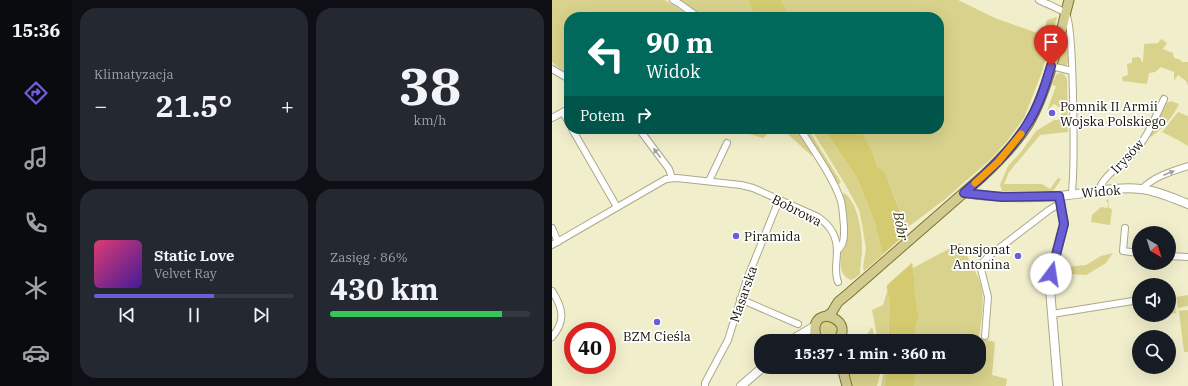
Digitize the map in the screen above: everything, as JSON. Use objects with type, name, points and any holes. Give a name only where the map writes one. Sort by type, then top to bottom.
[{"type":"main road","points":[[828,316],[838,302],[964,193],[1011,148],[1029,123],[1042,93],[1069,0]]},
{"type":"main road","points":[[838,321],[840,309],[849,293]]},
{"type":"main road","points":[[815,334],[814,332],[817,321],[820,318],[828,316],[833,317],[838,321],[842,327],[841,334]]},
{"type":"main road","points":[[844,374],[847,386]]},
{"type":"street","points":[[673,0],[691,12]]},
{"type":"street","points":[[1039,0],[1066,13],[1068,18],[1072,71],[1074,150],[1072,194]]},
{"type":"street","points":[[1051,66],[1072,71]]},
{"type":"street","points":[[552,69],[564,77]]},
{"type":"street","name":"Irysów","points":[[1099,191],[1102,182],[1141,144],[1164,99]]},
{"type":"street","points":[[552,118],[563,112]]},
{"type":"street","points":[[575,134],[617,207]]},
{"type":"street","points":[[643,134],[669,169],[672,178]]},
{"type":"street","points":[[803,134],[831,180],[841,201],[844,235],[842,247],[837,251]]},
{"type":"street","points":[[709,181],[727,143]]},
{"type":"street","points":[[1142,189],[1156,179],[1188,166]]},
{"type":"street","name":"Bobrowa","points":[[555,243],[660,182],[672,178],[741,185],[753,188],[818,217],[823,221],[833,233],[836,240],[837,251],[835,264],[838,282]]},
{"type":"street","name":"Widok","points":[[985,334],[988,297],[980,264],[988,256],[1049,210],[1060,199],[1072,194],[1121,189],[1142,189],[1158,192],[1188,204]]},
{"type":"street","name":"Widok","points":[[964,193],[1002,197],[1060,199]]},
{"type":"street","points":[[1058,386],[1050,290],[1051,274],[1064,224],[1060,199]]},
{"type":"street","name":"Masarska","points":[[705,386],[705,383],[728,340],[740,299],[779,200]]},
{"type":"street","points":[[552,228],[555,243]]},
{"type":"street","points":[[1125,228],[1123,251],[1132,252]]},
{"type":"street","points":[[1176,256],[1188,257]]},
{"type":"street","points":[[552,291],[561,309],[562,317],[558,328],[552,337]]},
{"type":"street","points":[[740,299],[798,324]]},
{"type":"street","points":[[1052,314],[1132,301]]},
{"type":"street","points":[[802,334],[815,326]]},
{"type":"street","points":[[742,386],[755,374]]},
{"type":"shaded area","points":[[552,0],[665,0],[684,12],[564,12],[564,72],[552,62]]},
{"type":"shaded area","points":[[673,0],[748,0],[753,12],[691,12]]},
{"type":"shaded area","points":[[781,0],[958,0],[995,18],[1043,35],[1047,20],[1057,17],[1042,72],[1024,118],[1008,140],[991,159],[944,200],[904,230],[899,208],[884,171],[878,168],[872,151],[863,134],[944,134],[944,12],[788,12]]},
{"type":"shaded area","points":[[1161,39],[1167,43],[1163,49],[1173,53],[1174,58],[1181,60],[1181,62],[1188,62],[1188,86],[1186,81],[1178,75],[1174,81],[1174,72],[1161,67],[1155,72],[1149,73],[1147,84],[1123,81],[1122,77],[1128,75],[1127,64],[1132,63],[1132,58],[1139,57],[1143,63],[1144,44],[1158,43]]},
{"type":"shaded area","points":[[1060,50],[1067,50],[1068,57],[1068,63],[1064,66],[1057,63]]},
{"type":"shaded area","points":[[1059,73],[1064,74],[1067,79],[1068,132],[1040,135],[1009,172],[1004,184],[1042,184],[1050,189],[1058,178],[1061,179],[1054,190],[1051,191],[1002,191],[1000,185],[1008,166],[1021,152],[1036,131],[1054,120],[1058,120],[1062,113],[1062,109],[1054,104],[1047,111],[1056,86],[1052,85],[1056,75]]},
{"type":"shaded area","points":[[1171,101],[1179,104],[1177,109],[1160,130],[1151,137],[1149,135],[1164,104]]},
{"type":"shaded area","points":[[1178,112],[1188,116],[1188,146],[1162,132]]},
{"type":"shaded area","points":[[749,134],[767,134],[763,138]]},
{"type":"shaded area","points":[[788,134],[800,134],[813,154],[812,156]]},
{"type":"shaded area","points":[[806,134],[811,134],[841,182],[839,184],[836,183]]},
{"type":"shaded area","points":[[814,134],[827,134],[857,178],[875,223],[883,255],[864,271],[863,267],[866,249],[859,210]]},
{"type":"shaded area","points":[[844,193],[849,197],[856,210],[862,241],[860,274],[851,280],[846,277],[841,269],[841,259],[839,259],[846,245],[847,239],[846,220],[841,196]]},
{"type":"shaded area","points":[[1108,195],[1109,208],[1112,209],[1110,225],[1091,222],[1092,215],[1101,207],[1108,208],[1108,203],[1106,201],[1108,199]]},
{"type":"shaded area","points":[[960,243],[976,273],[981,286],[983,297],[979,334],[915,334],[915,327],[919,318],[915,295],[913,268]]},
{"type":"shaded area","points":[[1113,253],[1106,263],[1086,275],[1065,274],[1062,270],[1074,266],[1086,265],[1101,256]]},
{"type":"shaded area","points":[[888,289],[890,302],[888,334],[877,334],[872,310],[883,305]]},
{"type":"shaded area","points":[[1188,295],[1188,306],[1178,308],[1176,297]]},
{"type":"shaded area","points":[[1188,310],[1188,352],[1184,352],[1179,311]]},
{"type":"shaded area","points":[[828,321],[836,327],[837,330],[835,334],[821,334],[819,330],[822,324]]},
{"type":"shaded area","points":[[872,327],[874,334],[868,333]]},
{"type":"shaded area","points":[[986,340],[995,342],[992,375],[1007,379],[1006,386],[914,386],[916,374],[986,374]]},
{"type":"shaded area","points":[[848,374],[880,374],[877,386],[851,386]]},
{"type":"shaded area","points":[[886,374],[885,386],[881,386],[883,375]]},
{"type":"water","points":[[748,0],[781,0],[788,12],[753,12]]},
{"type":"water","name":"Bóbr","points":[[827,134],[863,134],[872,151],[878,168],[884,171],[899,209],[911,253],[919,318],[915,327],[915,334],[888,334],[890,302],[884,274],[882,249],[875,223],[857,178]]},
{"type":"water","points":[[886,374],[916,374],[914,386],[885,386]]},
{"type":"pier","points":[[907,233],[913,252],[914,261],[885,287],[882,274],[881,256]]},
{"type":"slow traffic","points":[[975,183],[998,162],[1021,134]]},
{"type":"place","name":"Pomnik II Armii Wojska Polskiego","points":[[1052,113]]},
{"type":"place","name":"Piramida","points":[[736,236]]},
{"type":"place","name":"Pensjonat Antonina","points":[[1018,256]]},
{"type":"place","name":"BZM Cieśla","points":[[657,322]]},
{"type":"route","points":[[1051,66],[1042,93],[1029,123],[1011,148],[998,162],[964,193],[1002,197],[1059,196],[1064,224],[1051,274]]}]
